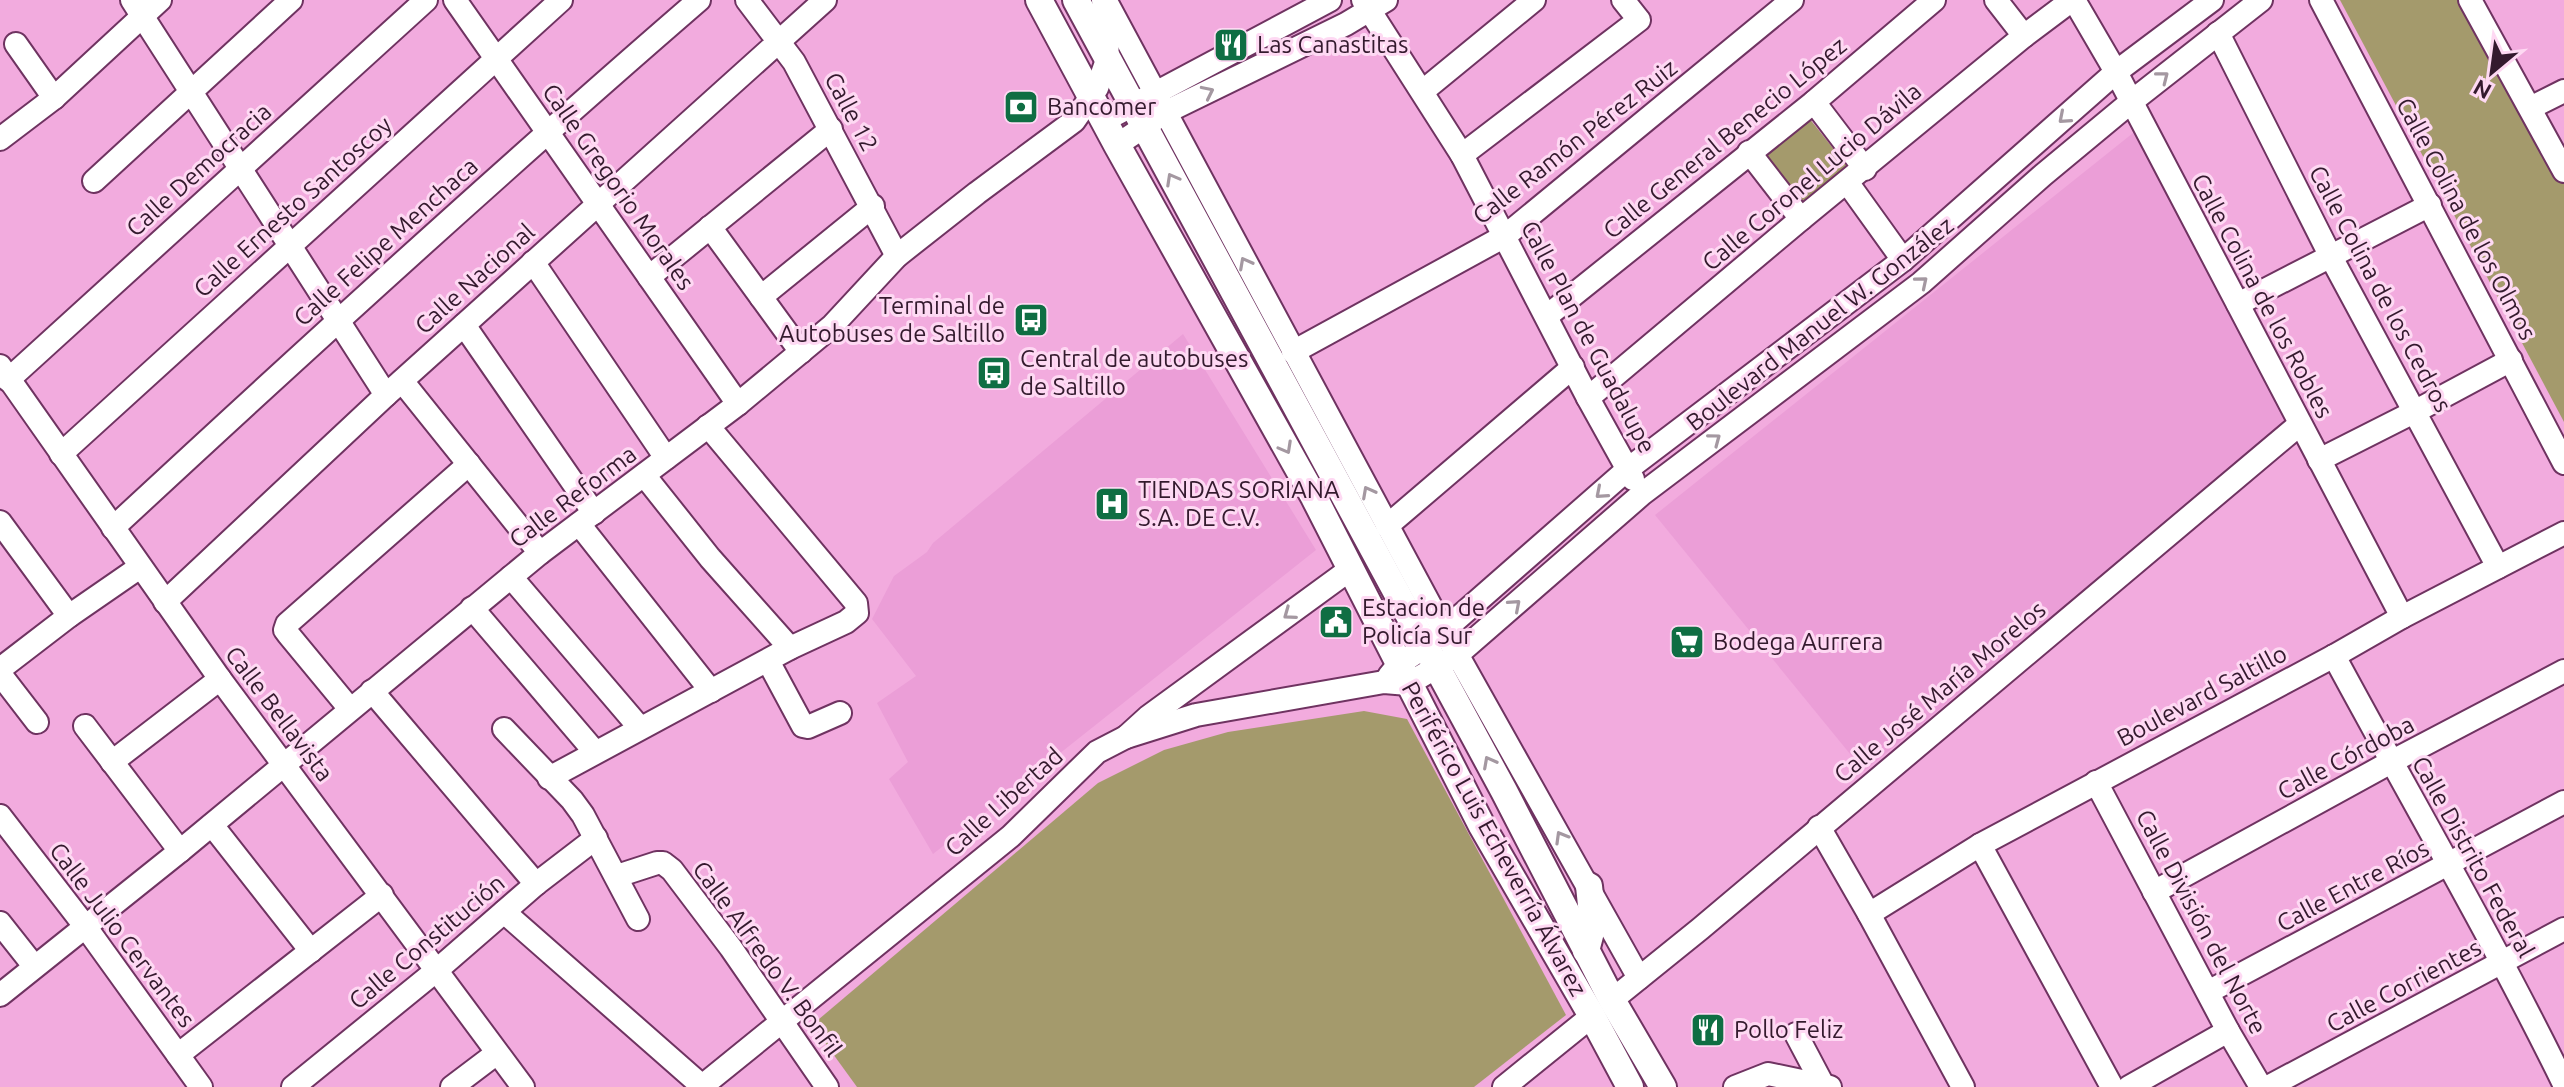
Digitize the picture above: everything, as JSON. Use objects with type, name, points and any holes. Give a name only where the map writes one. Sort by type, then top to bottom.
[{"type":"main road","name":"Periférico Luis Echeverría Álvarez","points":[[1039,0],[1352,568],[1397,677],[1482,826],[1602,1008],[1663,1087]]},
{"type":"main road","name":"Periférico Luis Echeverría Álvarez","points":[[1076,0],[1107,60],[1150,109],[1441,650],[1586,951],[1611,1051],[1630,1087]]},
{"type":"main road","points":[[1586,951],[1593,924],[1589,886]]},
{"type":"main road","points":[[1611,1051],[1633,1069],[1645,1087]]},
{"type":"street","points":[[0,139],[54,98],[138,8],[160,0]]},
{"type":"street","points":[[94,181],[291,0]]},
{"type":"street","name":"Calle Democracia","points":[[4,373],[426,0]]},
{"type":"street","name":"Calle Gregorio Morales","points":[[455,0],[738,404]]},
{"type":"street","name":"Calle Ernesto Santoscoy","points":[[61,454],[561,0]]},
{"type":"street","name":"Calle Felipe Menchaca","points":[[113,528],[337,320],[547,131],[699,0]]},
{"type":"street","name":"Calle 12","points":[[747,0],[794,62],[897,256]]},
{"type":"street","name":"Calle Nacional","points":[[165,602],[394,388],[825,0]]},
{"type":"street","points":[[1105,0],[1150,109],[1293,352],[1387,526],[1441,650],[1589,886],[1639,978]]},
{"type":"street","name":"Calle Reforma","points":[[0,995],[212,825],[540,553],[738,404],[832,326],[897,256],[1074,121],[1097,109],[1107,60],[1105,0]]},
{"type":"street","points":[[1117,145],[1150,109],[1330,0]]},
{"type":"street","points":[[1423,91],[1534,0]]},
{"type":"street","points":[[1462,155],[1639,20],[1623,0]]},
{"type":"street","name":"Calle Ramón Pérez Ruiz","points":[[1293,352],[1505,236],[1792,0]]},
{"type":"street","name":"Calle General Benecio López","points":[[1547,316],[1814,102],[1934,0]]},
{"type":"street","points":[[1996,0],[2024,36]]},
{"type":"street","name":"Calle Coronel Lucio Dávila","points":[[1588,398],[2024,36],[2073,0]]},
{"type":"street","name":"Calle Colina de los Robles","points":[[2073,0],[2116,72],[2402,617]]},
{"type":"street","name":"Boulevard Manuel W. González","points":[[1441,650],[1628,469],[1903,260],[2116,72],[2212,0]]},
{"type":"street","name":"Boulevard Manuel W. González","points":[[1126,737],[1196,715],[1397,677],[1441,650],[1921,283],[2043,175],[2261,0]]},
{"type":"street","name":"Calle Colina de los Olmos","points":[[2321,0],[2564,463]]},
{"type":"street","points":[[2470,0],[2564,171]]},
{"type":"street","points":[[1097,109],[1150,109],[1373,4]]},
{"type":"street","name":"Calle Plan de Guadalupe","points":[[1373,4],[1462,155],[1588,398],[1642,494]]},
{"type":"street","points":[[138,8],[337,320],[394,388],[469,464],[540,553]]},
{"type":"street","name":"Calle Colina de los Cedros","points":[[2218,33],[2331,257],[2498,567]]},
{"type":"street","points":[[16,44],[54,98]]},
{"type":"street","points":[[2530,108],[2564,91]]},
{"type":"street","points":[[1814,102],[1903,260]]},
{"type":"street","points":[[649,277],[831,129]]},
{"type":"street","points":[[1749,152],[1801,219]]},
{"type":"street","points":[[2238,304],[2430,205]]},
{"type":"street","points":[[761,297],[873,206]]},
{"type":"street","points":[[710,227],[801,352]]},
{"type":"street","points":[[533,262],[666,458]]},
{"type":"street","points":[[464,325],[586,518],[711,691]]},
{"type":"street","points":[[2319,460],[2511,360]]},
{"type":"street","points":[[1387,526],[1573,367]]},
{"type":"street","name":"Calle Bellavista","points":[[4,373],[220,679],[523,1087]]},
{"type":"street","name":"Calle José María Morelos","points":[[1504,1087],[1639,978],[2300,424]]},
{"type":"street","points":[[549,778],[790,648],[846,622],[858,610],[856,603],[708,426]]},
{"type":"street","points":[[350,709],[285,630],[287,624],[469,464]]},
{"type":"street","points":[[644,475],[710,558],[790,648]]},
{"type":"street","points":[[0,522],[69,616]]},
{"type":"street","name":"Boulevard Saltillo","points":[[1869,914],[1980,845],[2564,533]]},
{"type":"street","points":[[37,722],[0,672],[69,616],[140,567]]},
{"type":"street","name":"Calle Libertad","points":[[701,1087],[1011,836],[1097,752],[1126,737],[1148,717],[1352,568]]},
{"type":"street","points":[[511,577],[640,728]]},
{"type":"street","points":[[472,608],[595,752]]},
{"type":"street","name":"Calle Distrito Federal","points":[[2334,656],[2561,1069]]},
{"type":"street","points":[[768,661],[803,726],[808,727],[840,713]]},
{"type":"street","name":"Calle Córdoba","points":[[2154,892],[2564,671]]},
{"type":"street","points":[[112,762],[220,679]]},
{"type":"street","points":[[372,691],[536,884]]},
{"type":"street","points":[[85,726],[180,851]]},
{"type":"street","points":[[504,729],[572,800],[596,838],[638,919]]},
{"type":"street","name":"Calle División del Norte","points":[[2096,782],[2261,1087]]},
{"type":"street","name":"Calle Entre Ríos","points":[[2208,992],[2564,802]]},
{"type":"street","name":"Calle Julio Cervantes","points":[[0,816],[85,926],[201,1087]]},
{"type":"street","points":[[212,825],[311,951]]},
{"type":"street","points":[[1819,827],[1963,1087]]},
{"type":"street","name":"Calle Constitución","points":[[293,1087],[437,970],[536,884],[596,838]]},
{"type":"street","points":[[1980,845],[2112,1087]]},
{"type":"street","name":"Calle Alfredo V. Bonfil","points":[[617,876],[653,863],[663,863],[668,867],[731,948],[827,1087]]},
{"type":"street","points":[[178,1055],[382,895]]},
{"type":"street","points":[[504,912],[701,1087]]},
{"type":"street","points":[[0,923],[34,966]]},
{"type":"street","name":"Calle Corrientes","points":[[2268,1087],[2564,929]]},
{"type":"street","points":[[2129,1087],[2160,1080],[2228,1031]]},
{"type":"street","points":[[1796,1034],[1826,1086]]},
{"type":"street","points":[[452,1087],[497,1053]]},
{"type":"street","points":[[1735,1087],[1768,1074],[1826,1086]]},
{"type":"shaded area","points":[[2340,0],[2465,0],[2564,184],[2564,422]]},
{"type":"shaded area","points":[[1805,113],[1848,167],[1802,203],[1762,149]]},
{"type":"shaded area","points":[[2143,125],[2292,421],[1864,771],[1655,515]]},
{"type":"shaded area","points":[[1183,334],[1316,550],[933,854],[889,779],[908,762],[877,703],[916,676],[872,619],[894,576],[927,552],[933,543]]},
{"type":"shaded area","points":[[1364,711],[1407,719],[1566,1015],[1474,1087],[857,1087],[812,1025],[1098,783],[1164,750],[1228,732]]},
{"type":"place","name":"Las Canastitas","points":[[1231,45]]},
{"type":"place","name":"Bancomer","points":[[1021,107]]},
{"type":"place","name":"Terminal de Autobuses de Saltillo","points":[[1031,320]]},
{"type":"place","name":"Central de autobuses de Saltillo","points":[[994,373]]},
{"type":"place","name":"TIENDAS SORIANA S.A. DE C.V.","points":[[1112,504]]},
{"type":"place","name":"Estacion de Policía Sur","points":[[1336,622]]},
{"type":"place","name":"Bodega Aurrera","points":[[1687,642]]},
{"type":"place","name":"Pollo Feliz","points":[[1708,1030]]}]
